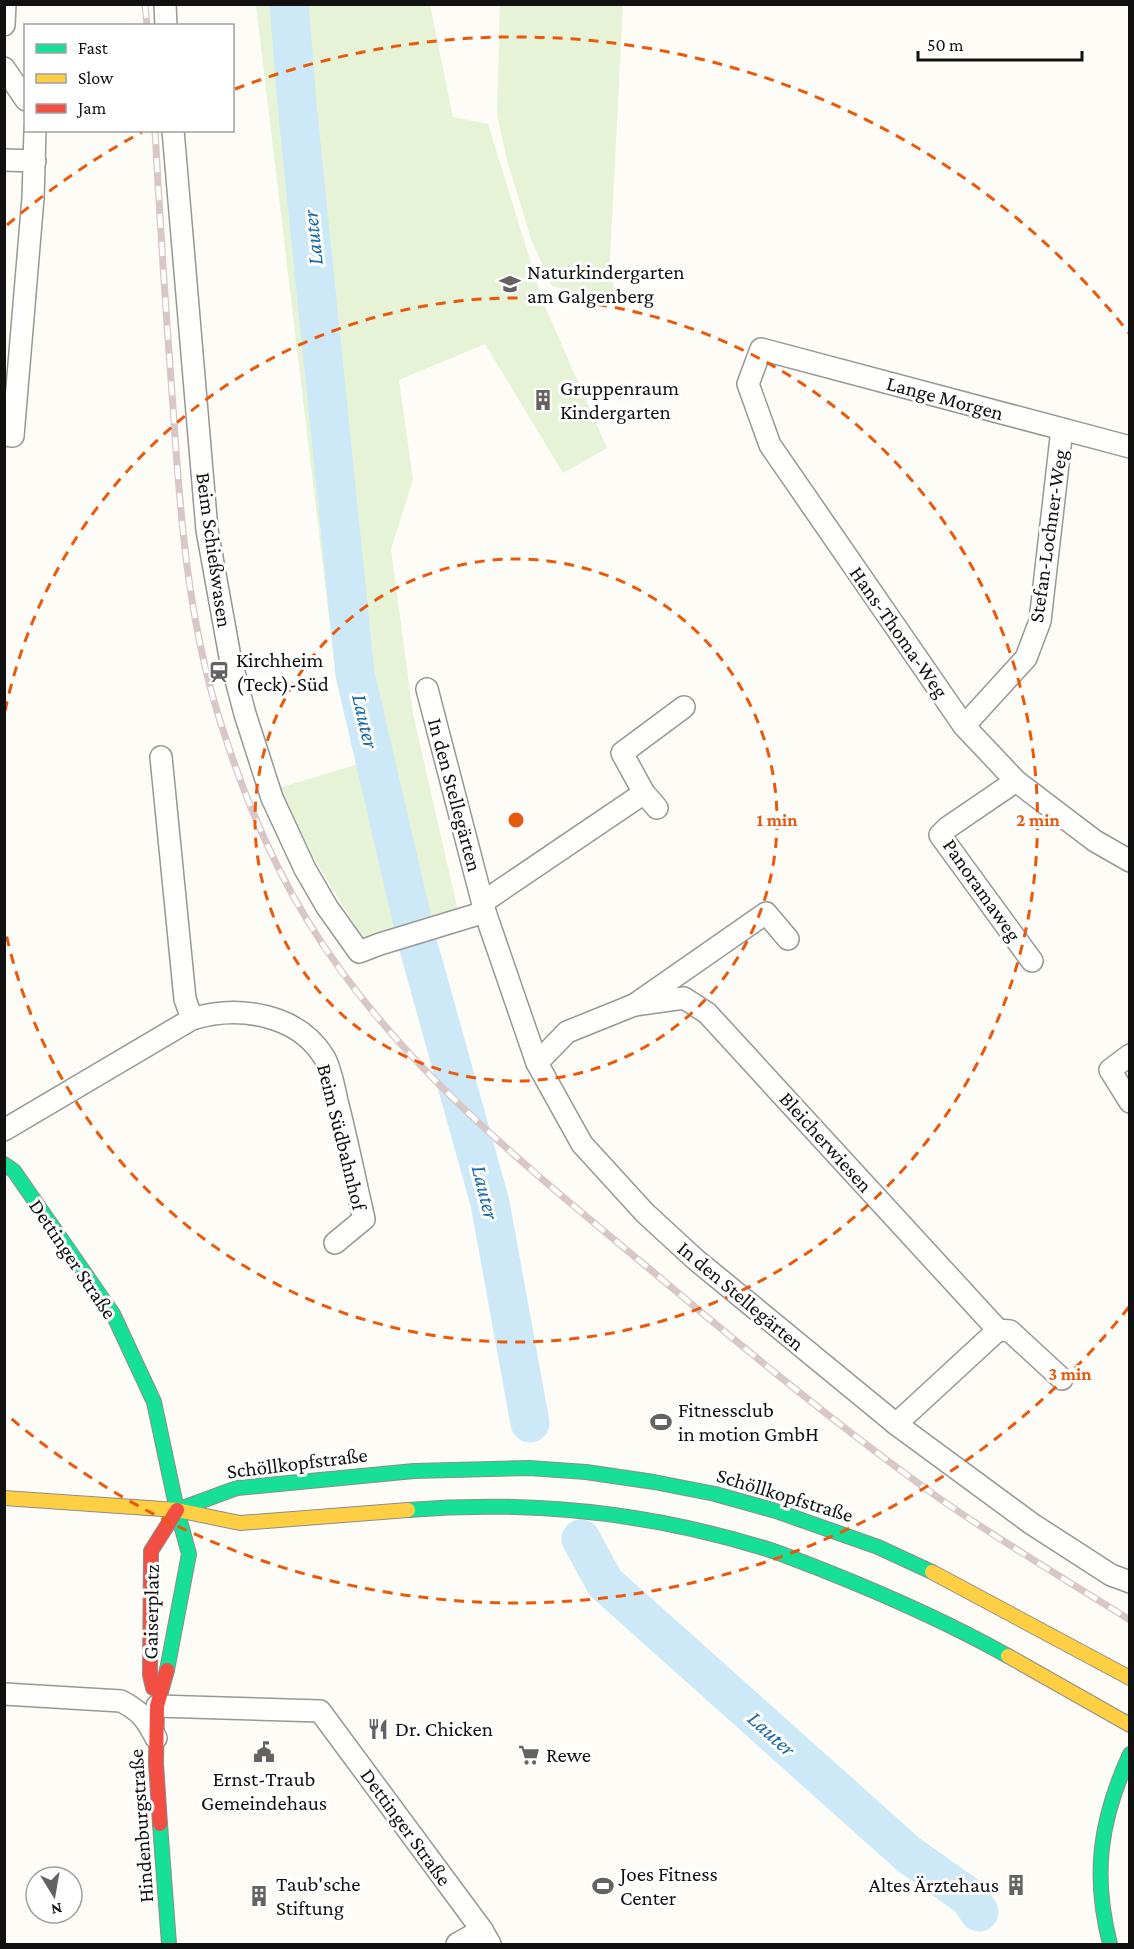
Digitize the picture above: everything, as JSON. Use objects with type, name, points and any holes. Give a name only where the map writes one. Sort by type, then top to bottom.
[{"type":"main road","name":"Dettinger Straße","points":[[4,1164],[14,1171],[113,1314],[154,1402],[177,1510]]},
{"type":"main road","name":"Dettinger Straße","points":[[4,1178],[103,1322],[134,1359]]},
{"type":"main road","name":"Schöllkopfstraße","points":[[177,1510],[237,1488],[414,1471],[529,1468],[586,1472],[654,1482],[715,1494],[776,1511],[878,1547],[937,1574],[1130,1678]]},
{"type":"main road","points":[[4,1498],[177,1510],[240,1523],[415,1509],[524,1507],[591,1512],[655,1521],[779,1552],[882,1593],[993,1648],[1130,1725]]},
{"type":"main road","name":"Gaiserplatz","points":[[157,1706],[150,1675],[151,1551],[177,1510]]},
{"type":"main road","name":"Gaiserplatz","points":[[157,1706],[166,1674],[189,1554],[177,1510]]},
{"type":"main road","name":"Hindenburgstraße","points":[[157,1706],[156,1763],[169,1944]]},
{"type":"main road","points":[[1110,1944],[1102,1920],[1098,1877],[1104,1817],[1117,1780],[1130,1754]]},
{"type":"street","points":[[4,25],[5,4]]},
{"type":"street","points":[[165,4],[166,24]]},
{"type":"street","points":[[4,68],[24,97]]},
{"type":"street","points":[[9,436],[35,161],[35,132]]},
{"type":"street","name":"Beim Schießwasen","points":[[173,132],[207,530],[230,657],[245,714],[272,798],[327,907],[359,952],[452,922],[484,907]]},
{"type":"street","points":[[4,160],[35,161]]},
{"type":"street","name":"Lange Morgen","points":[[761,349],[1130,447]]},
{"type":"street","name":"Hans-Thoma-Weg","points":[[761,349],[748,384],[770,445],[964,726],[1016,781],[1095,841],[1130,861]]},
{"type":"street","name":"Stefan-Lochner-Weg","points":[[964,726],[1026,658],[1040,621],[1062,429]]},
{"type":"street","name":"In den Stellegärten","points":[[428,688],[484,907],[537,1063],[582,1144],[645,1213],[695,1259],[896,1424],[1032,1524],[1111,1575],[1130,1582]]},
{"type":"street","name":"In den Stellegärten","points":[[484,907],[650,801],[622,753],[684,707]]},
{"type":"street","points":[[161,757],[185,999],[192,1019]]},
{"type":"street","name":"Panoramaweg","points":[[1016,781],[940,835],[1032,961]]},
{"type":"street","name":"Bleicherwiesen","points":[[537,1063],[567,1032],[634,1005],[766,913],[788,939]]},
{"type":"street","name":"Bleicherwiesen","points":[[634,1005],[684,998],[707,1013],[998,1330],[1010,1331],[1062,1379]]},
{"type":"street","name":"Beim Südbahnhof","points":[[4,1130],[192,1019],[212,1013],[241,1012],[285,1022],[306,1037],[324,1058],[342,1121],[364,1219],[335,1243]]},
{"type":"street","points":[[1130,1054],[1110,1070],[1130,1102]]},
{"type":"street","points":[[896,1424],[998,1330]]},
{"type":"street","points":[[4,1694],[121,1701],[134,1707],[147,1719],[156,1738]]},
{"type":"street","name":"Dettinger Straße","points":[[157,1706],[320,1711],[486,1937]]},
{"type":"street","points":[[457,1944],[486,1937]]},
{"type":"green space","points":[[256,5],[430,5],[453,117],[488,124],[543,302],[607,448],[563,473],[485,344],[399,380],[413,480],[391,549],[413,714],[458,911],[363,938],[316,862],[279,788],[358,764],[336,676]]},
{"type":"green space","points":[[500,5],[623,5],[610,258],[616,303],[552,286],[531,239],[507,160],[497,115]]},
{"type":"waterway","name":"Lauter","points":[[289,4],[297,104],[355,674],[417,941],[490,1203],[530,1423]]},
{"type":"waterway","name":"Lauter","points":[[581,1539],[605,1583],[908,1854],[970,1898],[979,1912]]},
{"type":"railway","points":[[145,4],[147,24]]},
{"type":"railway","points":[[155,132],[179,488],[187,568],[201,649],[222,727],[248,801],[293,896],[340,970],[420,1065],[464,1109],[557,1192],[757,1358],[936,1496],[1130,1620]]},
{"type":"traffic: fast","points":[[4,1164],[14,1171],[113,1314],[154,1402],[177,1510],[189,1554],[167,1670]]},
{"type":"traffic: fast","points":[[177,1510],[237,1488],[414,1471],[529,1468],[586,1472],[715,1494],[776,1511],[878,1547],[932,1572]]},
{"type":"traffic: fast","points":[[408,1510],[453,1507],[544,1508],[589,1512],[679,1526],[767,1549],[823,1570],[940,1621],[1008,1656]]},
{"type":"traffic: fast","points":[[1110,1944],[1101,1894],[1102,1848],[1112,1802],[1130,1754]]},
{"type":"traffic: fast","points":[[160,1824],[169,1944]]},
{"type":"traffic: slow","points":[[4,1498],[177,1510],[240,1523],[408,1510]]},
{"type":"traffic: slow","points":[[932,1572],[1130,1678]]},
{"type":"traffic: slow","points":[[1008,1656],[1130,1725]]},
{"type":"traffic: jam","points":[[153,1688],[150,1675],[151,1551],[177,1510]]},
{"type":"traffic: jam","points":[[160,1824],[156,1763],[157,1706],[167,1670]]},
{"type":"place","name":"Naturkindergarten am Galgenberg","points":[[510,284]]},
{"type":"place","name":"Gruppenraum Kindergarten","points":[[543,400]]},
{"type":"place","name":"Kirchheim (Teck)-Süd","points":[[219,672]]},
{"type":"place","name":"Fitnessclub in motion GmbH","points":[[661,1422]]},
{"type":"place","name":"Dr. Chicken","points":[[378,1729]]},
{"type":"place","name":"Ernst-Traub Gemeindehaus","points":[[264,1752]]},
{"type":"place","name":"Rewe","points":[[529,1755]]},
{"type":"place","name":"Altes Ärztehaus","points":[[1016,1885]]},
{"type":"place","name":"Joes Fitness Center","points":[[603,1886]]},
{"type":"place","name":"Taub'sche Stiftung","points":[[259,1896]]}]
